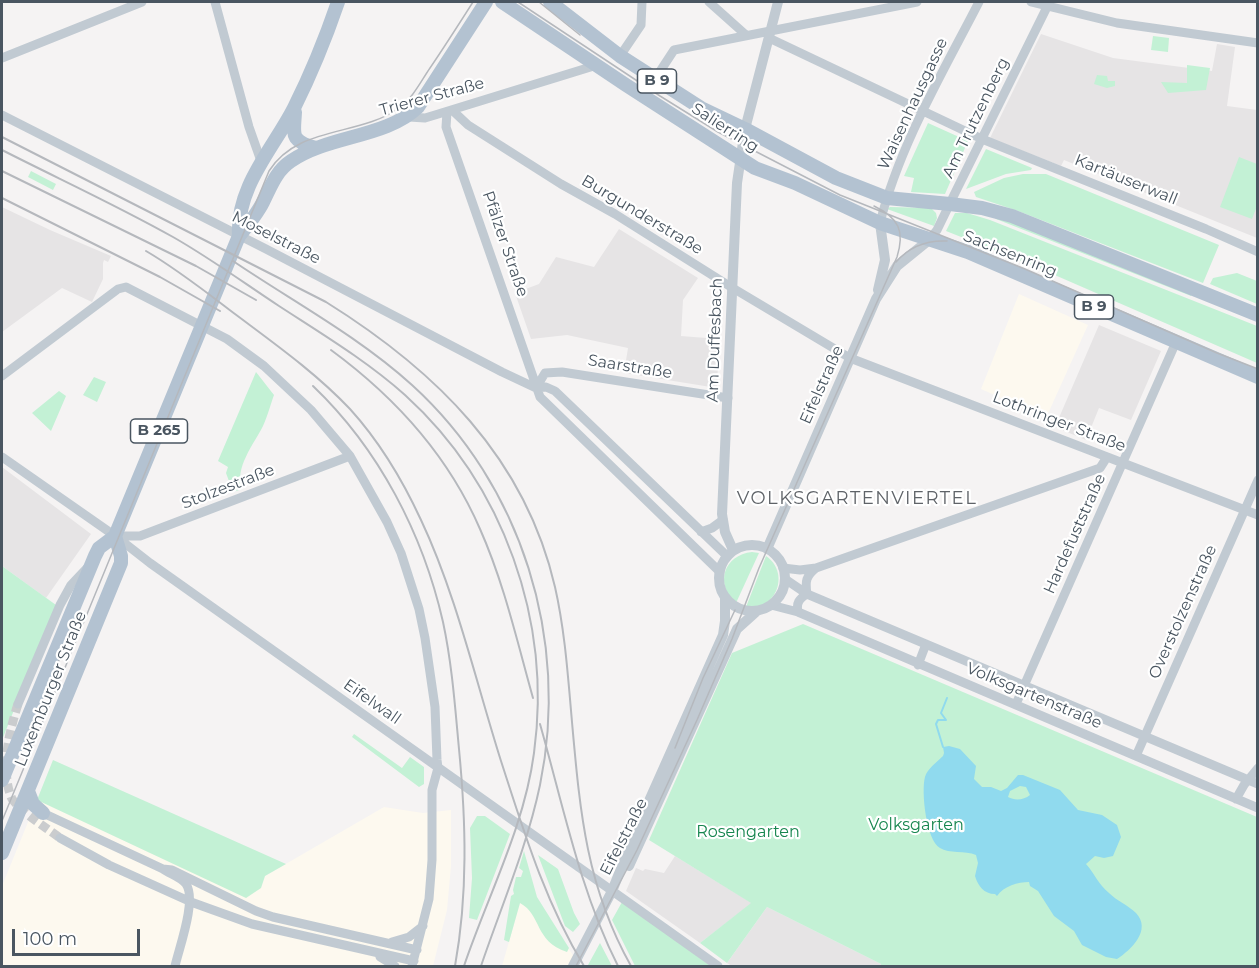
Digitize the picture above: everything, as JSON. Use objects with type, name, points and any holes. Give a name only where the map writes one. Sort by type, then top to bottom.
[{"type":"main road","name":"Luxemburger Straße","points":[[240,236],[240,215],[261,161],[280,134],[294,107],[338,2]]},
{"type":"main road","points":[[409,117],[418,107],[486,2]]},
{"type":"main road","name":"Salierring","points":[[502,2],[755,168],[795,183],[880,223]]},
{"type":"main road","name":"Salierring","points":[[552,3],[620,56],[701,108],[836,178],[887,198]]},
{"type":"main road","points":[[294,107],[296,114],[292,126],[297,140],[316,148]]},
{"type":"main road","name":"Trierer Straße","points":[[281,169],[316,148],[409,117]]},
{"type":"main road","name":"Luxemburger Straße","points":[[2,780],[92,562],[99,548],[115,536],[240,236],[262,204],[275,176],[281,169]]},
{"type":"main road","name":"Sachsenring","points":[[887,198],[982,208],[1012,216],[1257,315]]},
{"type":"main road","name":"Sachsenring","points":[[880,223],[973,255],[1257,377]]},
{"type":"main road","name":"Luxemburger Straße","points":[[2,853],[121,563],[115,536]]},
{"type":"main road","points":[[28,791],[33,804],[43,813]]},
{"type":"main road","points":[[16,819],[29,813],[43,813]]},
{"type":"street","points":[[2,58],[119,6],[142,2]]},
{"type":"street","points":[[215,2],[249,127],[261,161]]},
{"type":"street","points":[[620,56],[641,25],[642,2]]},
{"type":"street","points":[[709,2],[746,35]]},
{"type":"street","name":"Am Duffesbach","points":[[730,553],[723,520],[735,201],[745,129],[778,2]]},
{"type":"street","points":[[655,79],[674,50],[746,35],[770,34],[917,2]]},
{"type":"street","name":"Waisenhausgasse","points":[[880,223],[887,198],[924,110],[979,2]]},
{"type":"street","points":[[1034,2],[1118,23],[1257,43]]},
{"type":"street","name":"Am Trutzenberg","points":[[928,240],[950,204],[1047,7]]},
{"type":"street","name":"Kartäuserwall","points":[[770,34],[982,139],[1206,229],[1257,252]]},
{"type":"street","name":"Trierer Straße","points":[[409,117],[425,118],[597,65]]},
{"type":"street","name":"Burgunderstraße","points":[[450,111],[468,125],[561,184],[615,214],[850,358]]},
{"type":"street","name":"Pfälzer Straße","points":[[450,111],[446,127],[536,388],[544,403],[720,572]]},
{"type":"street","name":"Moselstraße","points":[[2,115],[536,388]]},
{"type":"street","name":"Eifelstraße","points":[[876,299],[885,260],[880,223]]},
{"type":"street","name":"Eifelstraße","points":[[767,549],[876,299],[897,266],[928,240]]},
{"type":"street","points":[[2,376],[122,287],[130,288],[202,325],[227,339],[264,366],[311,410],[350,456],[387,522],[401,554],[419,609],[434,695],[438,768],[432,790],[432,860],[429,899],[413,964],[378,952],[270,929],[191,902],[109,865],[60,838]]},
{"type":"street","name":"Hardefuststraße","points":[[1016,704],[1176,342]]},
{"type":"street","name":"Lothringer Straße","points":[[850,358],[1257,515]]},
{"type":"street","name":"Saarstraße","points":[[536,388],[545,373],[562,372],[728,398]]},
{"type":"street","points":[[536,388],[546,387],[555,391],[701,532],[730,553]]},
{"type":"street","name":"Stolzestraße","points":[[115,536],[140,536],[350,456]]},
{"type":"street","name":"Eifelwall","points":[[2,457],[718,966]]},
{"type":"street","points":[[784,574],[816,568],[1100,468],[1107,457]]},
{"type":"street","name":"Overstolzenstraße","points":[[1136,756],[1257,480]]},
{"type":"street","points":[[701,532],[723,520]]},
{"type":"street","points":[[749,545],[767,549],[774,554],[784,574],[779,597],[771,605],[757,610],[740,608],[725,597],[720,583],[720,572],[730,553],[749,545]]},
{"type":"street","points":[[18,704],[65,595],[92,562]]},
{"type":"street","points":[[798,612],[797,606],[800,598],[807,594],[805,583],[808,574],[816,568]]},
{"type":"street","name":"Volksgartenstraße","points":[[784,574],[807,594],[1253,782]]},
{"type":"street","name":"Eifelstraße","points":[[612,891],[644,812],[723,635],[725,597]]},
{"type":"street","name":"Volksgartenstraße","points":[[771,605],[798,612],[1257,808]]},
{"type":"street","name":"Eifelstraße","points":[[612,891],[637,850],[737,629],[757,610]]},
{"type":"street","points":[[918,664],[926,644]]},
{"type":"street","points":[[1236,799],[1253,782],[1257,768]]},
{"type":"street","points":[[43,813],[163,869],[181,879],[201,900],[223,913]]},
{"type":"street","points":[[163,869],[172,870],[273,917],[417,950]]},
{"type":"street","points":[[175,966],[191,902],[187,885]]},
{"type":"street","points":[[573,966],[612,891]]},
{"type":"street","points":[[270,929],[276,925],[273,917]]},
{"type":"street","points":[[298,936],[298,929],[307,924]]},
{"type":"street","points":[[381,941],[403,940],[423,926]]},
{"type":"street","points":[[373,952],[395,966]]},
{"type":"shaded area","points":[[1041,34],[1113,58],[1212,71],[1217,44],[1235,47],[1227,106],[1257,110],[1257,238],[1064,160],[1061,166],[990,138]]},
{"type":"shaded area","points":[[2,207],[111,256],[108,262],[104,260],[103,279],[92,302],[62,288],[2,332]]},
{"type":"shaded area","points":[[619,229],[698,278],[683,300],[681,336],[719,339],[717,388],[624,373],[628,348],[567,335],[531,339],[515,293],[539,284],[556,257],[594,267]]},
{"type":"shaded area","points":[[1019,294],[1088,325],[1046,418],[981,389]]},
{"type":"shaded area","points":[[1099,325],[1161,351],[1131,420],[1099,408],[1086,440],[1055,427]]},
{"type":"shaded area","points":[[2,467],[91,534],[46,598],[2,566]]},
{"type":"shaded area","points":[[37,800],[261,888],[265,876],[384,807],[423,813],[451,810],[451,866],[447,910],[433,966],[2,966],[2,886]]},
{"type":"shaded area","points":[[675,856],[752,903],[700,943],[626,891],[636,868],[664,873]]},
{"type":"shaded area","points":[[526,896],[557,931],[580,966],[502,966],[520,903]]},
{"type":"shaded area","points":[[767,907],[881,966],[732,966],[727,963]]},
{"type":"green space","points":[[1153,36],[1169,38],[1168,52],[1151,50]]},
{"type":"green space","points":[[1187,65],[1210,68],[1206,90],[1168,93],[1161,82],[1187,83]]},
{"type":"green space","points":[[1097,75],[1107,76],[1108,81],[1115,81],[1115,86],[1107,88],[1094,84]]},
{"type":"green space","points":[[928,123],[968,141],[945,194],[911,192],[914,178],[904,176]]},
{"type":"green space","points":[[986,149],[1032,168],[1006,174],[966,189]]},
{"type":"green space","points":[[1239,157],[1257,164],[1257,206],[1252,219],[1220,207]]},
{"type":"green space","points":[[31,171],[56,184],[53,190],[28,177]]},
{"type":"green space","points":[[1023,174],[1046,174],[1219,245],[1203,283],[976,197],[974,192],[1004,178]]},
{"type":"green space","points":[[890,207],[931,208],[937,218],[934,226],[887,209]]},
{"type":"green space","points":[[955,213],[967,213],[990,220],[1257,326],[1257,363],[1034,266],[946,231]]},
{"type":"green space","points":[[992,214],[1193,291],[1191,296],[996,219]]},
{"type":"green space","points":[[1237,273],[1257,281],[1257,304],[1210,284],[1213,278]]},
{"type":"green space","points":[[256,372],[274,395],[263,426],[243,465],[240,481],[242,489],[233,492],[226,473],[228,467],[218,461]]},
{"type":"green space","points":[[94,377],[106,382],[97,402],[83,395]]},
{"type":"green space","points":[[59,391],[66,396],[51,431],[32,413]]},
{"type":"green space","points":[[759,553],[736,603],[725,587],[725,572],[735,559],[742,554]]},
{"type":"green space","points":[[766,556],[774,563],[778,572],[777,590],[765,604],[746,607]]},
{"type":"green space","points":[[2,566],[56,605],[2,740]]},
{"type":"green space","name":"Volksgarten","points":[[803,624],[1257,817],[1257,966],[881,966],[767,907],[727,963],[700,943],[751,903],[649,840],[732,653]]},
{"type":"green space","points":[[354,734],[402,768],[410,757],[424,767],[424,784],[419,787],[352,737]]},
{"type":"green space","points":[[53,760],[286,864],[265,876],[261,888],[246,898],[37,800]]},
{"type":"green space","points":[[477,816],[485,816],[510,834],[477,920],[469,918],[472,878],[470,828]]},
{"type":"green space","points":[[524,851],[537,897],[569,948],[567,952],[556,947],[543,935],[532,914],[520,903],[509,942],[504,940],[516,877],[521,877],[523,871],[519,868]]},
{"type":"green space","points":[[538,855],[558,869],[580,924],[573,932],[565,926]]},
{"type":"green space","points":[[622,902],[711,966],[635,966],[612,920]]},
{"type":"green space","points":[[600,943],[612,966],[588,965]]},
{"type":"water","points":[[943,747],[960,749],[976,766],[974,779],[982,787],[991,787],[1001,791],[1007,788],[1018,775],[1023,775],[1060,790],[1078,810],[1102,815],[1117,825],[1121,837],[1113,856],[1104,858],[1095,856],[1086,864],[1105,890],[1133,910],[1140,919],[1141,933],[1128,950],[1117,959],[1106,957],[1082,945],[1074,931],[1054,916],[1038,891],[1030,886],[1029,882],[1012,885],[997,896],[991,894],[980,886],[975,876],[978,863],[976,855],[944,850],[935,843],[928,826],[924,804],[924,784],[928,771],[943,756]],"holes":[[[1020,786],[1026,787],[1030,795],[1028,797],[1022,799],[1008,797],[1010,791]]]},
{"type":"waterway","points":[[943,747],[936,724],[938,720],[946,720],[941,713],[947,698]]},
{"type":"tunnel","points":[[18,704],[7,752],[8,788],[17,805],[60,838]]},
{"type":"tram line","points":[[2,821],[269,171],[281,156],[312,138],[366,124],[404,104],[473,2]]},
{"type":"tram line","points":[[518,2],[718,132],[840,195],[1025,269],[1258,369]]},
{"type":"tram line","points":[[539,2],[580,35]]},
{"type":"tram line","points":[[576,966],[637,850],[697,720],[732,639],[759,568],[897,257],[900,240],[898,226],[889,215],[874,206]]},
{"type":"tram line","points":[[896,262],[907,252],[919,246],[947,241]]},
{"type":"tram line","points":[[675,748],[703,678],[735,610]]},
{"type":"tram line","points":[[55,670],[72,628]]},
{"type":"railway","points":[[2,137],[326,302],[366,328],[404,357],[470,421],[498,458],[522,497],[541,540],[555,587],[564,637],[578,786],[588,847],[604,907],[631,966]]},
{"type":"railway","points":[[2,150],[131,214],[187,245],[360,359],[405,395],[440,431],[469,470],[494,513],[513,558],[527,605],[535,654],[538,703],[534,753],[522,808],[464,966]]},
{"type":"railway","points":[[2,171],[196,266],[256,300]]},
{"type":"railway","points":[[2,198],[160,277],[220,311]]},
{"type":"railway","points":[[146,251],[202,289],[323,383],[361,421],[390,462],[414,505],[445,578],[527,840],[558,917],[584,966]]},
{"type":"railway","points":[[233,261],[347,335],[412,385],[450,425],[483,469],[509,517],[528,568],[542,621],[548,675],[548,730],[535,808],[481,966]]},
{"type":"railway","points":[[331,350],[377,387],[398,408],[418,429],[452,476],[489,549],[510,612],[533,698]]},
{"type":"railway","points":[[313,386],[358,437],[378,465],[395,495],[424,557],[443,622],[455,701],[464,831],[464,885],[455,966]]},
{"type":"railway","points":[[540,724],[583,878],[618,966]]},
{"type":"district","name":"VOLKSGARTENVIERTEL","points":[[857,499]]},
{"type":"park label","name":"Rosengarten","points":[[748,832]]}]
